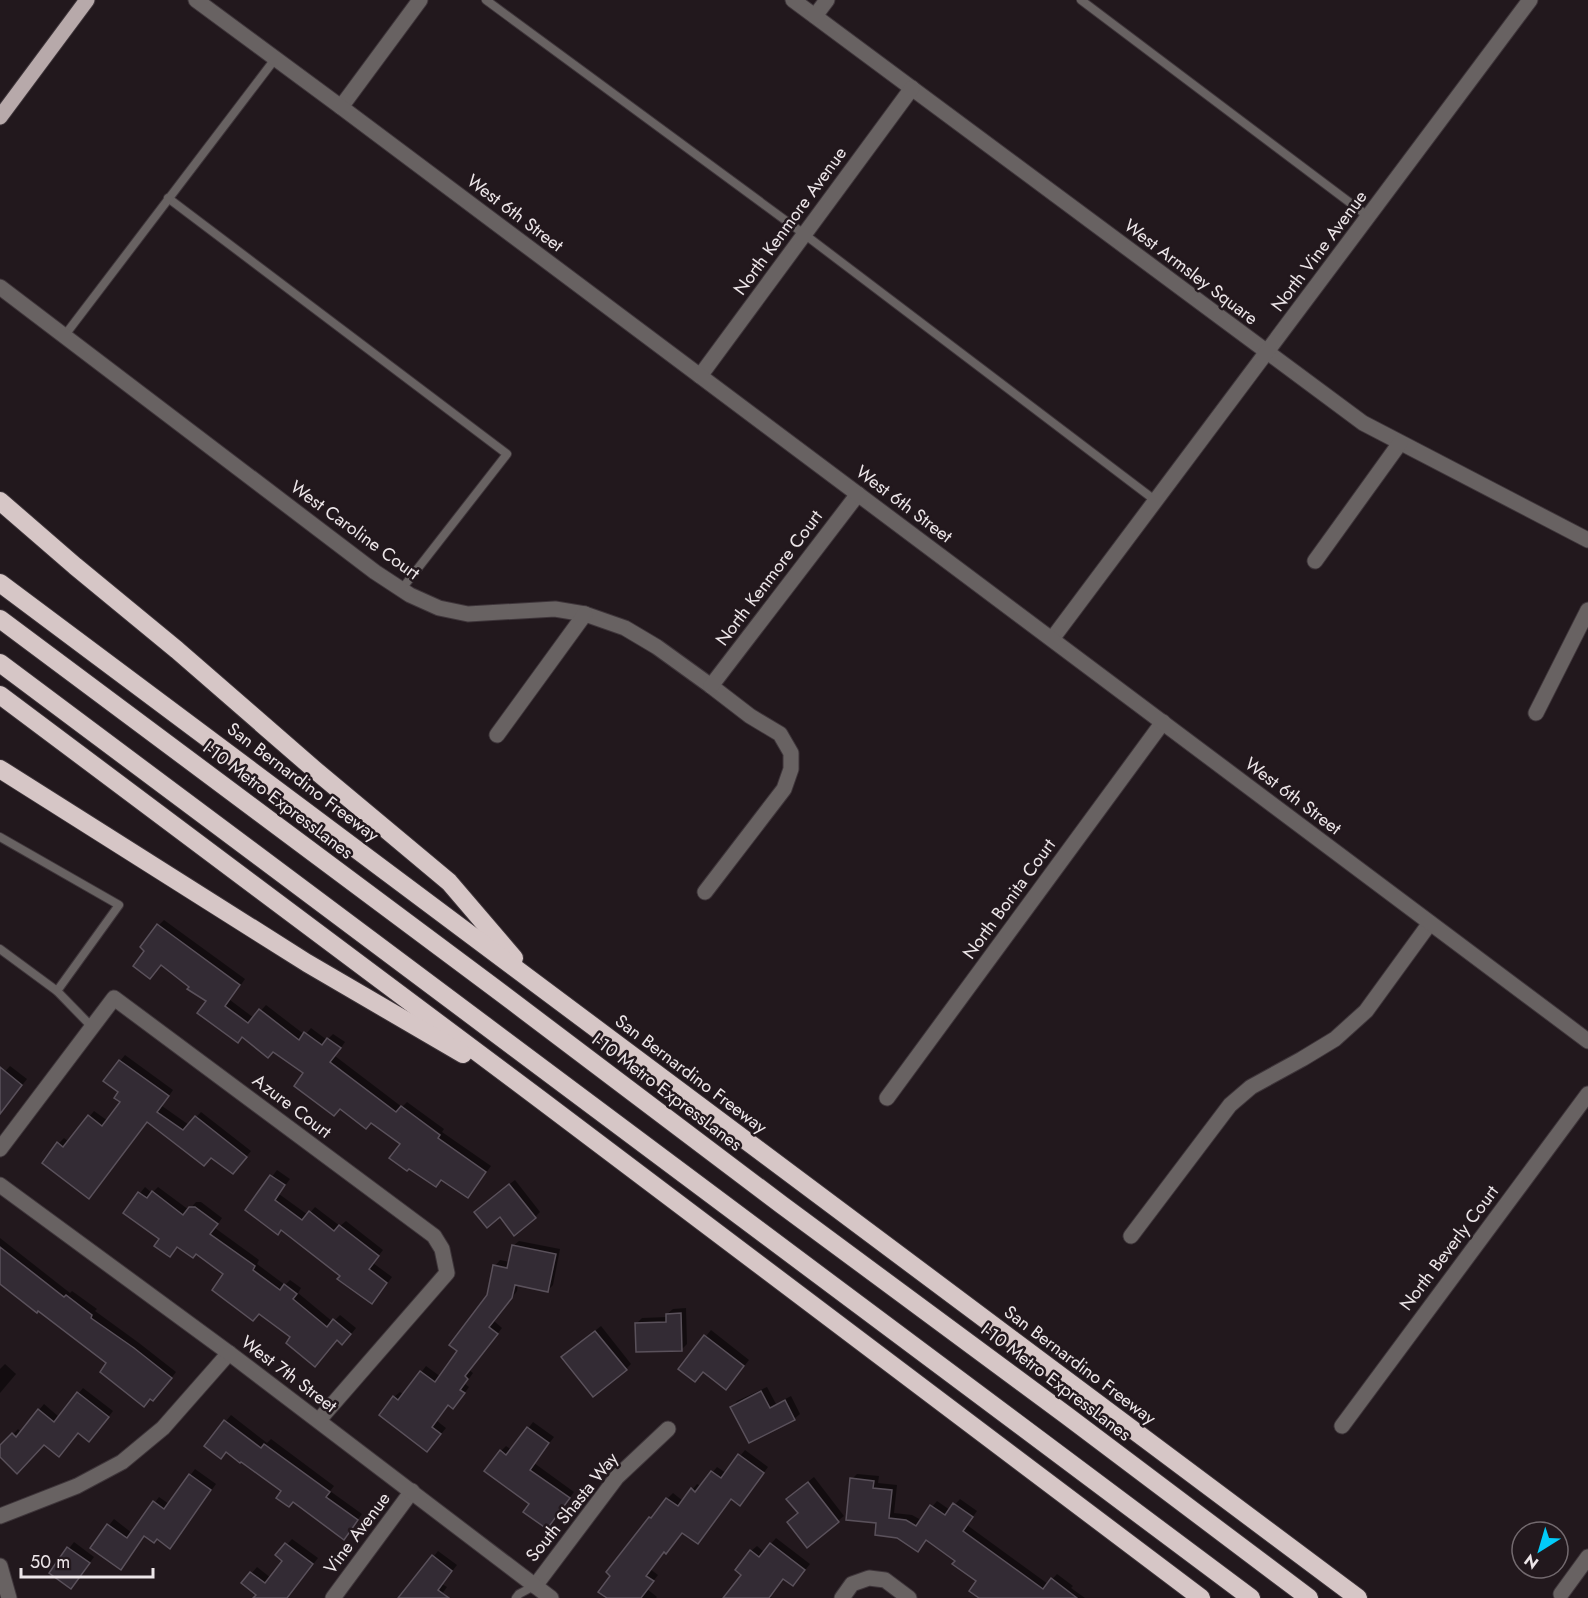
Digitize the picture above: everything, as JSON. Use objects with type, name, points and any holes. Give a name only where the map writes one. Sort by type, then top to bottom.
[{"type":"highway","points":[[0,501],[449,882],[537,985]]},
{"type":"highway","name":"San Bernardino Freeway","points":[[0,583],[1358,1598]]},
{"type":"highway","name":"I-10 Metro ExpressLanes","points":[[0,619],[1309,1598]]},
{"type":"highway","points":[[0,663],[1251,1598]]},
{"type":"highway","points":[[0,695],[1201,1598]]},
{"type":"highway","points":[[0,769],[307,963],[541,1100]]},
{"type":"main road","points":[[0,117],[87,0]]},
{"type":"street","name":"West 6th Street","points":[[196,0],[1588,1041]]},
{"type":"street","points":[[341,107],[420,0]]},
{"type":"street","name":"West Armsley Square","points":[[793,0],[1363,423],[1588,540]]},
{"type":"street","points":[[815,16],[827,0]]},
{"type":"street","name":"North Vine Avenue","points":[[1052,639],[1530,0]]},
{"type":"street","name":"North Kenmore Avenue","points":[[700,376],[912,88]]},
{"type":"street","name":"West Caroline Court","points":[[0,287],[401,590],[439,608],[468,614],[555,609],[585,614],[625,628],[657,647],[750,716],[780,734],[791,753],[791,769],[784,789],[705,892]]},
{"type":"street","points":[[1315,561],[1400,443]]},
{"type":"street","name":"North Kenmore Court","points":[[711,686],[858,494]]},
{"type":"street","points":[[1536,713],[1588,610]]},
{"type":"street","points":[[497,735],[585,614]]},
{"type":"street","name":"North Bonita Court","points":[[887,1098],[1163,723]]},
{"type":"street","points":[[1131,1236],[1230,1105],[1251,1087],[1335,1039],[1366,1011],[1430,923]]},
{"type":"street","name":"Azure Court","points":[[92,1027],[114,998],[434,1236],[442,1249],[447,1273],[319,1420]]},
{"type":"street","points":[[0,1149],[92,1027]]},
{"type":"street","name":"North Beverly Court","points":[[1342,1426],[1588,1094]]},
{"type":"street","name":"West 7th Street","points":[[0,1185],[319,1420],[551,1598]]},
{"type":"street","points":[[0,1516],[77,1486],[122,1462],[163,1428],[229,1353]]},
{"type":"street","name":"South Shasta Way","points":[[535,1586],[616,1477],[668,1429]]},
{"type":"street","name":"Vine Avenue","points":[[333,1598],[412,1491]]},
{"type":"street","points":[[1560,1594],[1588,1557]]},
{"type":"street","points":[[0,1566],[9,1598]]},
{"type":"street","points":[[842,1598],[852,1584],[869,1578],[885,1580],[909,1598]]},
{"type":"lane","points":[[486,0],[804,234],[1156,501]]},
{"type":"lane","points":[[1081,0],[1369,217]]},
{"type":"lane","points":[[64,335],[275,58]]},
{"type":"lane","points":[[168,198],[507,454],[401,590]]},
{"type":"lane","points":[[0,837],[119,905],[57,991]]},
{"type":"lane","points":[[0,950],[57,991],[92,1027]]},
{"type":"lane","points":[[516,1598],[535,1586]]},
{"type":"building","points":[[157,924],[240,985],[225,1006],[248,1023],[259,1009],[299,1040],[304,1032],[322,1045],[327,1038],[341,1048],[330,1062],[396,1112],[401,1106],[440,1135],[438,1138],[486,1172],[468,1198],[441,1180],[436,1187],[409,1169],[407,1171],[389,1158],[400,1144],[371,1123],[366,1129],[340,1109],[334,1116],[294,1086],[303,1073],[273,1052],[268,1058],[242,1037],[238,1043],[197,1013],[206,1001],[187,989],[189,987],[161,965],[150,979],[133,966],[144,951],[140,947]]},
{"type":"building","points":[[119,1060],[169,1096],[157,1112],[183,1130],[195,1116],[247,1157],[233,1174],[211,1158],[204,1166],[147,1122],[89,1199],[42,1163],[57,1142],[63,1147],[88,1115],[102,1126],[120,1102],[114,1098],[118,1092],[103,1081]]},
{"type":"building","points":[[0,1067],[22,1085],[0,1114]]},
{"type":"building","points":[[270,1175],[285,1185],[275,1200],[302,1220],[309,1211],[334,1231],[339,1225],[379,1256],[369,1269],[387,1283],[372,1304],[337,1279],[340,1276],[281,1230],[278,1235],[245,1210]]},
{"type":"building","points":[[509,1184],[536,1218],[514,1236],[500,1217],[487,1228],[474,1212]]},
{"type":"building","points":[[152,1191],[183,1215],[189,1207],[195,1207],[218,1224],[210,1234],[255,1266],[253,1270],[280,1290],[284,1284],[297,1294],[293,1299],[327,1327],[333,1319],[351,1334],[342,1345],[337,1340],[315,1367],[286,1343],[290,1337],[259,1314],[253,1321],[212,1290],[223,1274],[196,1254],[193,1258],[177,1247],[170,1257],[154,1246],[159,1239],[123,1213],[138,1192],[147,1198]]},
{"type":"building","points":[[512,1245],[556,1254],[548,1292],[515,1285],[512,1298],[489,1327],[498,1334],[465,1376],[468,1379],[460,1390],[465,1393],[453,1409],[448,1405],[432,1427],[441,1434],[427,1452],[379,1415],[393,1396],[398,1400],[420,1371],[435,1382],[457,1351],[449,1345],[487,1295],[493,1265],[507,1268]]},
{"type":"building","points":[[0,1247],[64,1297],[66,1295],[92,1315],[91,1318],[172,1378],[153,1401],[150,1399],[144,1407],[100,1372],[106,1363],[0,1284]]},
{"type":"building","points":[[681,1313],[682,1351],[636,1352],[635,1323],[666,1322],[666,1314]]},
{"type":"building","points":[[595,1331],[627,1370],[593,1397],[561,1357]]},
{"type":"building","points":[[704,1335],[744,1366],[726,1390],[703,1372],[695,1382],[678,1369]]},
{"type":"building","points":[[761,1391],[770,1408],[785,1400],[795,1420],[749,1443],[730,1407]]},
{"type":"building","points":[[77,1392],[109,1417],[89,1442],[78,1433],[59,1457],[44,1445],[17,1474],[0,1457],[0,1445],[12,1433],[16,1437],[38,1409],[54,1422]]},
{"type":"building","points":[[224,1420],[261,1448],[264,1444],[330,1492],[326,1497],[358,1520],[344,1540],[293,1502],[289,1507],[276,1498],[281,1491],[241,1462],[226,1452],[221,1459],[204,1446]]},
{"type":"building","points":[[527,1427],[549,1443],[530,1470],[570,1498],[547,1529],[523,1512],[529,1504],[484,1471],[500,1450],[506,1455]]},
{"type":"building","points":[[738,1454],[764,1473],[740,1506],[731,1499],[698,1544],[682,1533],[646,1576],[654,1581],[641,1598],[607,1598],[598,1592],[610,1576],[606,1572],[666,1498],[678,1506],[691,1488],[695,1492],[711,1471],[721,1478]]},
{"type":"building","points":[[189,1474],[211,1490],[170,1549],[157,1539],[154,1543],[144,1536],[121,1570],[90,1548],[107,1524],[127,1538],[153,1501],[164,1509]]},
{"type":"building","points":[[850,1478],[874,1481],[873,1488],[892,1490],[889,1518],[906,1520],[916,1526],[930,1505],[945,1515],[953,1503],[973,1517],[963,1531],[1043,1589],[1051,1578],[1077,1598],[979,1598],[969,1591],[976,1581],[952,1564],[955,1561],[926,1540],[918,1552],[897,1538],[875,1535],[876,1523],[846,1520]]},
{"type":"building","points":[[808,1482],[839,1522],[807,1548],[787,1522],[798,1513],[786,1499]]},
{"type":"building","points":[[285,1543],[313,1564],[287,1598],[253,1598],[256,1595],[241,1583],[250,1572],[265,1583],[282,1561],[275,1555]]},
{"type":"building","points":[[770,1543],[805,1570],[793,1586],[783,1579],[769,1598],[723,1598],[741,1575],[735,1570],[750,1550],[759,1557]]},
{"type":"building","points":[[67,1547],[90,1563],[71,1589],[49,1573]]},
{"type":"building","points":[[432,1555],[452,1571],[438,1590],[449,1598],[398,1598]]}]
